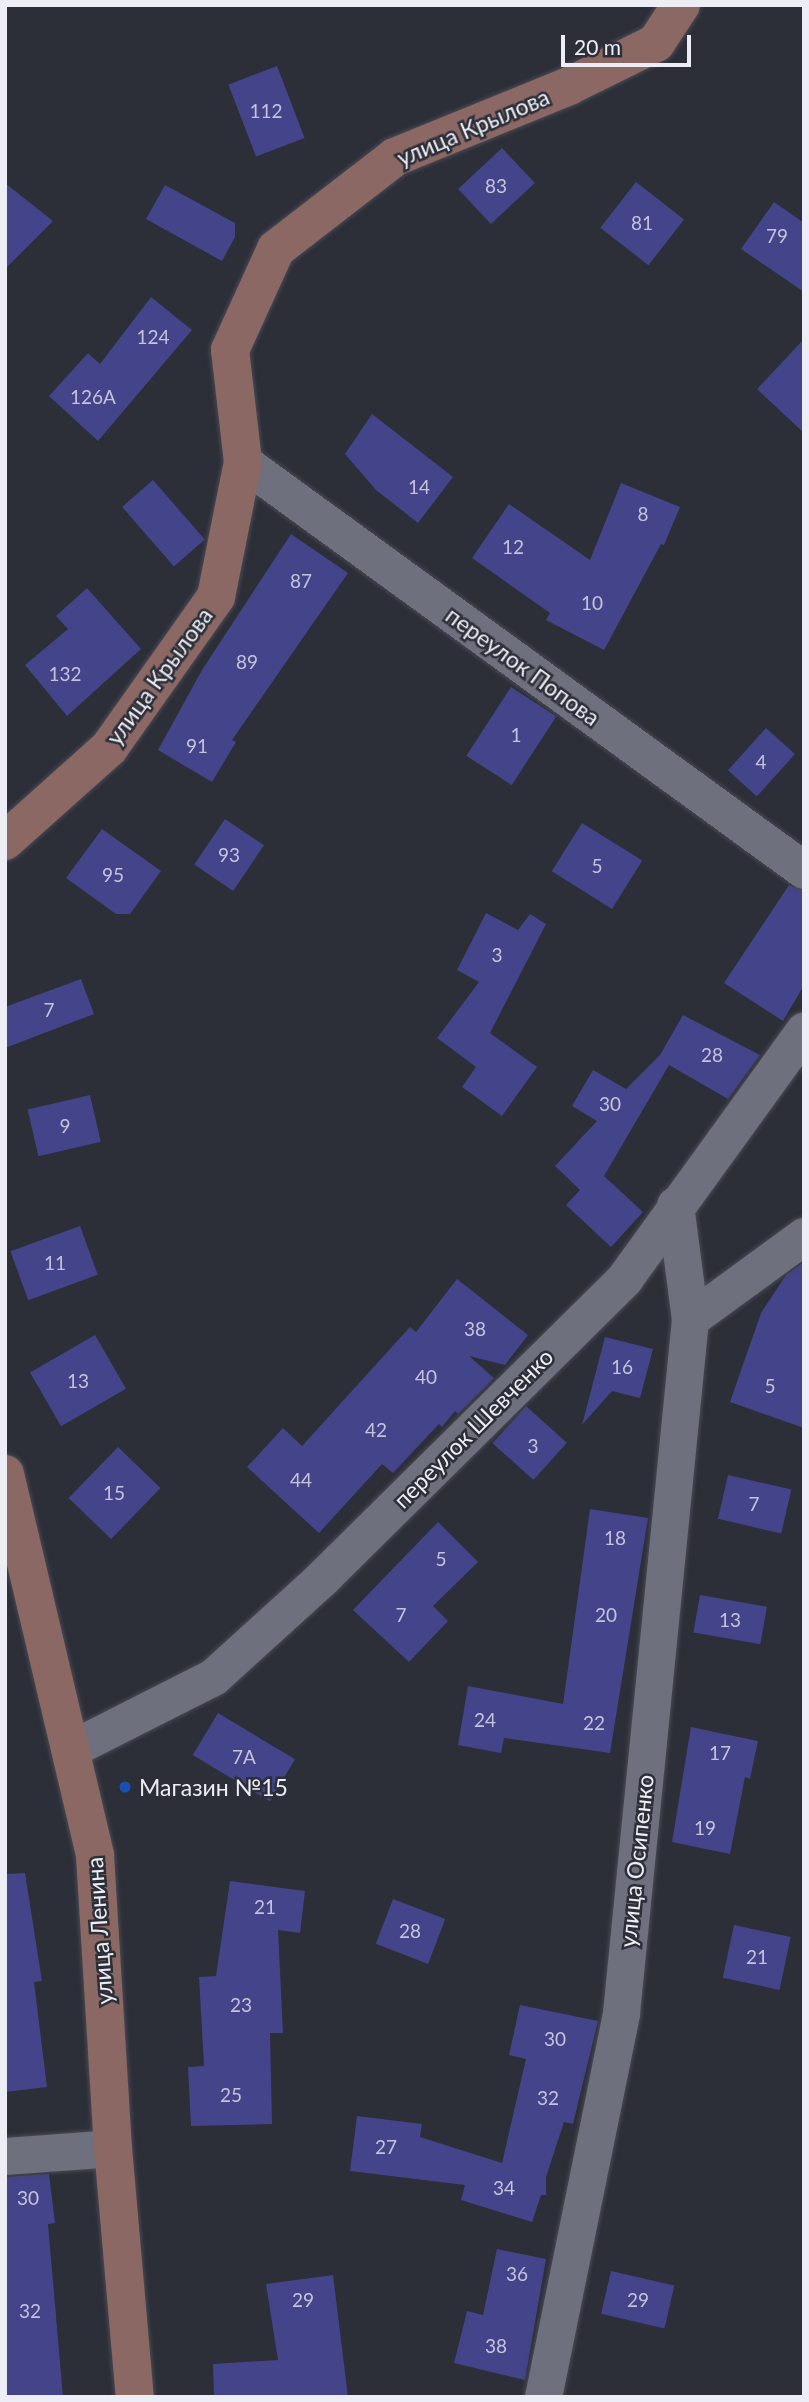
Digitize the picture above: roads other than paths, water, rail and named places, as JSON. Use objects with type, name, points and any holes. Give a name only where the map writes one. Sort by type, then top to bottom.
[{"type":"street","name":"улица Крылова","points":[[5,841],[109,748],[216,597],[243,462],[230,350],[276,248],[395,157],[569,86],[656,43],[681,5]]},
{"type":"street","name":"переулок Попова","points":[[243,462],[804,870]]},
{"type":"street","name":"переулок Шевченко","points":[[71,1749],[223,1668],[322,1578],[624,1279],[804,1030]]},
{"type":"street","name":"улица Осипенко","points":[[544,2397],[621,2012],[690,1319],[675,1205]]},
{"type":"street","points":[[690,1319],[804,1236]]},
{"type":"street","name":"улица Ленина","points":[[5,1474],[95,1856],[113,2148],[135,2397]]},
{"type":"street","points":[[5,2156],[113,2148]]},
{"type":"place","name":"Магазин №15","points":[[125,1787]]}]
